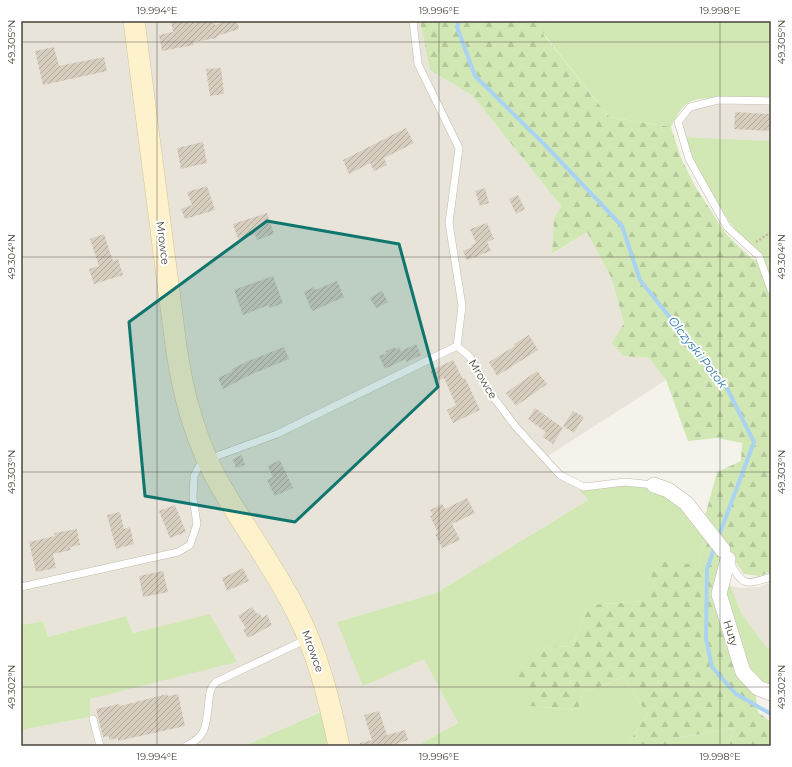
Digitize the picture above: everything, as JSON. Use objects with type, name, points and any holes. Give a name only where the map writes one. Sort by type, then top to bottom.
[{"type":"street","name":"Mrowce","points":[[134,21],[180,370],[193,424],[208,461],[232,505],[284,587],[309,638],[325,687],[339,746]]},
{"type":"street","name":"Mrowce","points":[[654,485],[668,490],[686,503],[726,554]]},
{"type":"street","name":"Huty","points":[[726,554],[719,594],[743,672],[758,688],[771,693]]},
{"type":"lane","points":[[21,587],[178,552],[190,545],[197,524],[193,498],[194,476],[198,468],[217,456],[277,434],[457,346],[462,306],[449,223],[459,148],[418,64],[413,21]]},
{"type":"lane","points":[[771,101],[718,100],[690,107],[678,122],[689,159],[727,227],[760,256],[771,290]]},
{"type":"lane","name":"Mrowce","points":[[457,346],[470,357],[491,394],[516,426],[560,475],[584,486],[625,482],[654,485]]},
{"type":"lane","points":[[726,554],[739,578],[743,582],[750,583],[771,577]]},
{"type":"lane","points":[[186,746],[196,740],[203,732],[206,724],[210,692],[216,682],[309,638]]},
{"type":"lane","points":[[93,719],[100,746]]},
{"type":"path","points":[[748,246],[771,232]]},
{"type":"highlighted area","points":[[267,221],[399,244],[438,387],[295,522],[145,496],[129,322]]},
{"type":"shaded area","points":[[21,21],[420,21],[430,70],[473,96],[561,206],[554,219],[553,254],[587,232],[611,277],[624,323],[623,356],[649,358],[666,380],[548,456],[588,500],[436,593],[337,622],[424,658],[458,723],[417,746],[332,746],[322,711],[244,746],[21,746],[21,730],[90,717],[89,699],[236,662],[210,614],[133,633],[126,616],[48,637],[43,621],[21,625]]},
{"type":"shaded area","points":[[716,104],[771,105],[771,141],[685,137],[683,124],[687,114],[699,106]]},
{"type":"shaded area","points":[[771,582],[771,650],[765,645],[741,613],[731,586],[741,588],[760,587]]},
{"type":"green space","points":[[420,21],[553,21],[543,34],[609,117],[671,127],[681,158],[695,186],[726,234],[752,259],[771,264],[771,572],[759,576],[744,574],[734,560],[723,537],[705,516],[717,472],[741,461],[742,443],[717,438],[688,441],[666,380],[649,358],[623,356],[612,343],[624,323],[611,277],[587,232],[552,254],[554,219],[561,206],[473,96],[430,70]]},
{"type":"green space","points":[[553,21],[771,21],[771,99],[716,98],[695,100],[688,103],[683,108],[671,127],[609,117],[543,33]]},
{"type":"green space","points":[[685,137],[771,141],[771,264],[766,263],[731,224],[701,178]]},
{"type":"green space","points":[[630,485],[664,491],[684,505],[705,535],[699,565],[646,601],[589,605],[572,646],[544,647],[530,706],[578,710],[582,693],[624,677],[647,714],[627,746],[417,746],[458,723],[424,659],[363,686],[337,622],[436,593],[588,500],[579,490]]},
{"type":"green space","points":[[705,535],[724,559],[716,596],[755,690],[758,712],[771,722],[771,746],[729,746],[733,728],[671,739],[666,746],[627,746],[647,714],[624,677],[582,693],[578,710],[530,706],[515,674],[544,647],[572,646],[589,605],[646,601],[655,561],[699,565]]},
{"type":"green space","points":[[725,585],[731,586],[741,613],[765,645],[771,650],[771,688],[748,673],[724,600]]},
{"type":"green space","points":[[210,614],[237,662],[90,699],[90,717],[21,730],[21,625],[43,621],[48,637],[126,616],[133,633]]},
{"type":"green space","points":[[323,711],[332,746],[244,746]]},
{"type":"green space","points":[[733,728],[729,746],[666,746],[671,739]]},
{"type":"building","points":[[171,21],[214,21],[215,25],[226,21],[237,21],[239,29],[217,36],[217,38],[193,42],[194,45],[162,51],[159,35],[173,32]]},
{"type":"building","points":[[54,47],[59,66],[104,57],[107,71],[43,85],[35,51]]},
{"type":"building","points":[[221,68],[224,94],[210,96],[206,69]]},
{"type":"building","points":[[735,112],[770,114],[769,131],[734,129]]},
{"type":"building","points":[[406,128],[414,143],[384,158],[387,165],[374,171],[370,163],[349,174],[343,160]]},
{"type":"building","points":[[203,142],[207,163],[181,169],[177,148]]},
{"type":"building","points":[[207,186],[215,210],[185,219],[181,209],[192,205],[187,192]]},
{"type":"building","points":[[485,188],[489,203],[480,206],[475,191]]},
{"type":"building","points":[[518,195],[525,209],[516,214],[509,199]]},
{"type":"building","points":[[267,213],[274,234],[257,240],[255,234],[238,239],[233,224]]},
{"type":"building","points":[[487,223],[494,239],[487,242],[491,251],[467,260],[463,251],[472,247],[471,245],[476,243],[470,229]]},
{"type":"building","points":[[104,234],[113,261],[118,259],[123,275],[94,284],[89,269],[99,266],[90,239]]},
{"type":"building","points":[[273,276],[283,303],[270,308],[269,305],[243,315],[234,290]]},
{"type":"building","points":[[337,281],[344,297],[312,311],[304,292],[314,287],[315,290]]},
{"type":"building","points":[[382,291],[388,302],[376,308],[370,298]]},
{"type":"building","points":[[529,335],[538,350],[497,376],[489,362],[515,346],[514,344]]},
{"type":"building","points":[[416,344],[421,355],[407,362],[404,357],[405,359],[385,369],[379,356],[387,353],[386,351],[395,347],[396,349],[399,347],[401,351]]},
{"type":"building","points":[[284,347],[289,359],[250,375],[223,389],[218,378],[233,371],[232,369],[246,362]]},
{"type":"building","points":[[453,360],[463,379],[465,378],[480,410],[453,423],[447,410],[456,405],[444,378],[436,382],[430,371]]},
{"type":"building","points":[[537,371],[547,384],[516,406],[506,393]]},
{"type":"building","points":[[535,408],[563,428],[553,444],[543,437],[546,432],[528,419]]},
{"type":"building","points":[[573,411],[584,417],[574,433],[563,426]]},
{"type":"building","points":[[242,455],[245,465],[236,468],[233,459]]},
{"type":"building","points":[[280,460],[293,488],[275,496],[267,480],[273,477],[268,466]]},
{"type":"building","points":[[467,498],[475,513],[452,524],[460,540],[442,548],[435,534],[438,533],[430,516],[433,515],[430,510],[442,504],[445,509]]},
{"type":"building","points":[[175,505],[186,532],[170,538],[159,511]]},
{"type":"building","points":[[120,512],[124,529],[130,527],[134,544],[116,549],[107,515]]},
{"type":"building","points":[[77,529],[80,545],[70,547],[71,550],[53,554],[56,568],[36,572],[29,542],[55,536],[54,533]]},
{"type":"building","points":[[243,568],[249,581],[227,591],[222,578]]},
{"type":"building","points":[[163,571],[168,592],[143,597],[139,576]]},
{"type":"building","points":[[252,607],[262,618],[267,615],[272,625],[248,638],[243,630],[246,628],[238,616]]},
{"type":"building","points":[[167,694],[168,696],[178,694],[185,726],[118,741],[118,738],[109,740],[109,736],[103,737],[96,709],[119,704],[120,706]]},
{"type":"building","points":[[379,711],[387,735],[405,730],[408,740],[390,746],[360,746],[360,743],[372,740],[364,715]]},
{"type":"waterway","name":"Olczyski Potok","points":[[459,21],[457,27],[475,76],[544,144],[622,226],[640,280],[728,390],[754,442],[718,538]]},
{"type":"waterway","name":"Olczyski Potok","points":[[715,546],[707,569],[706,639],[712,667],[736,694],[771,714]]}]
